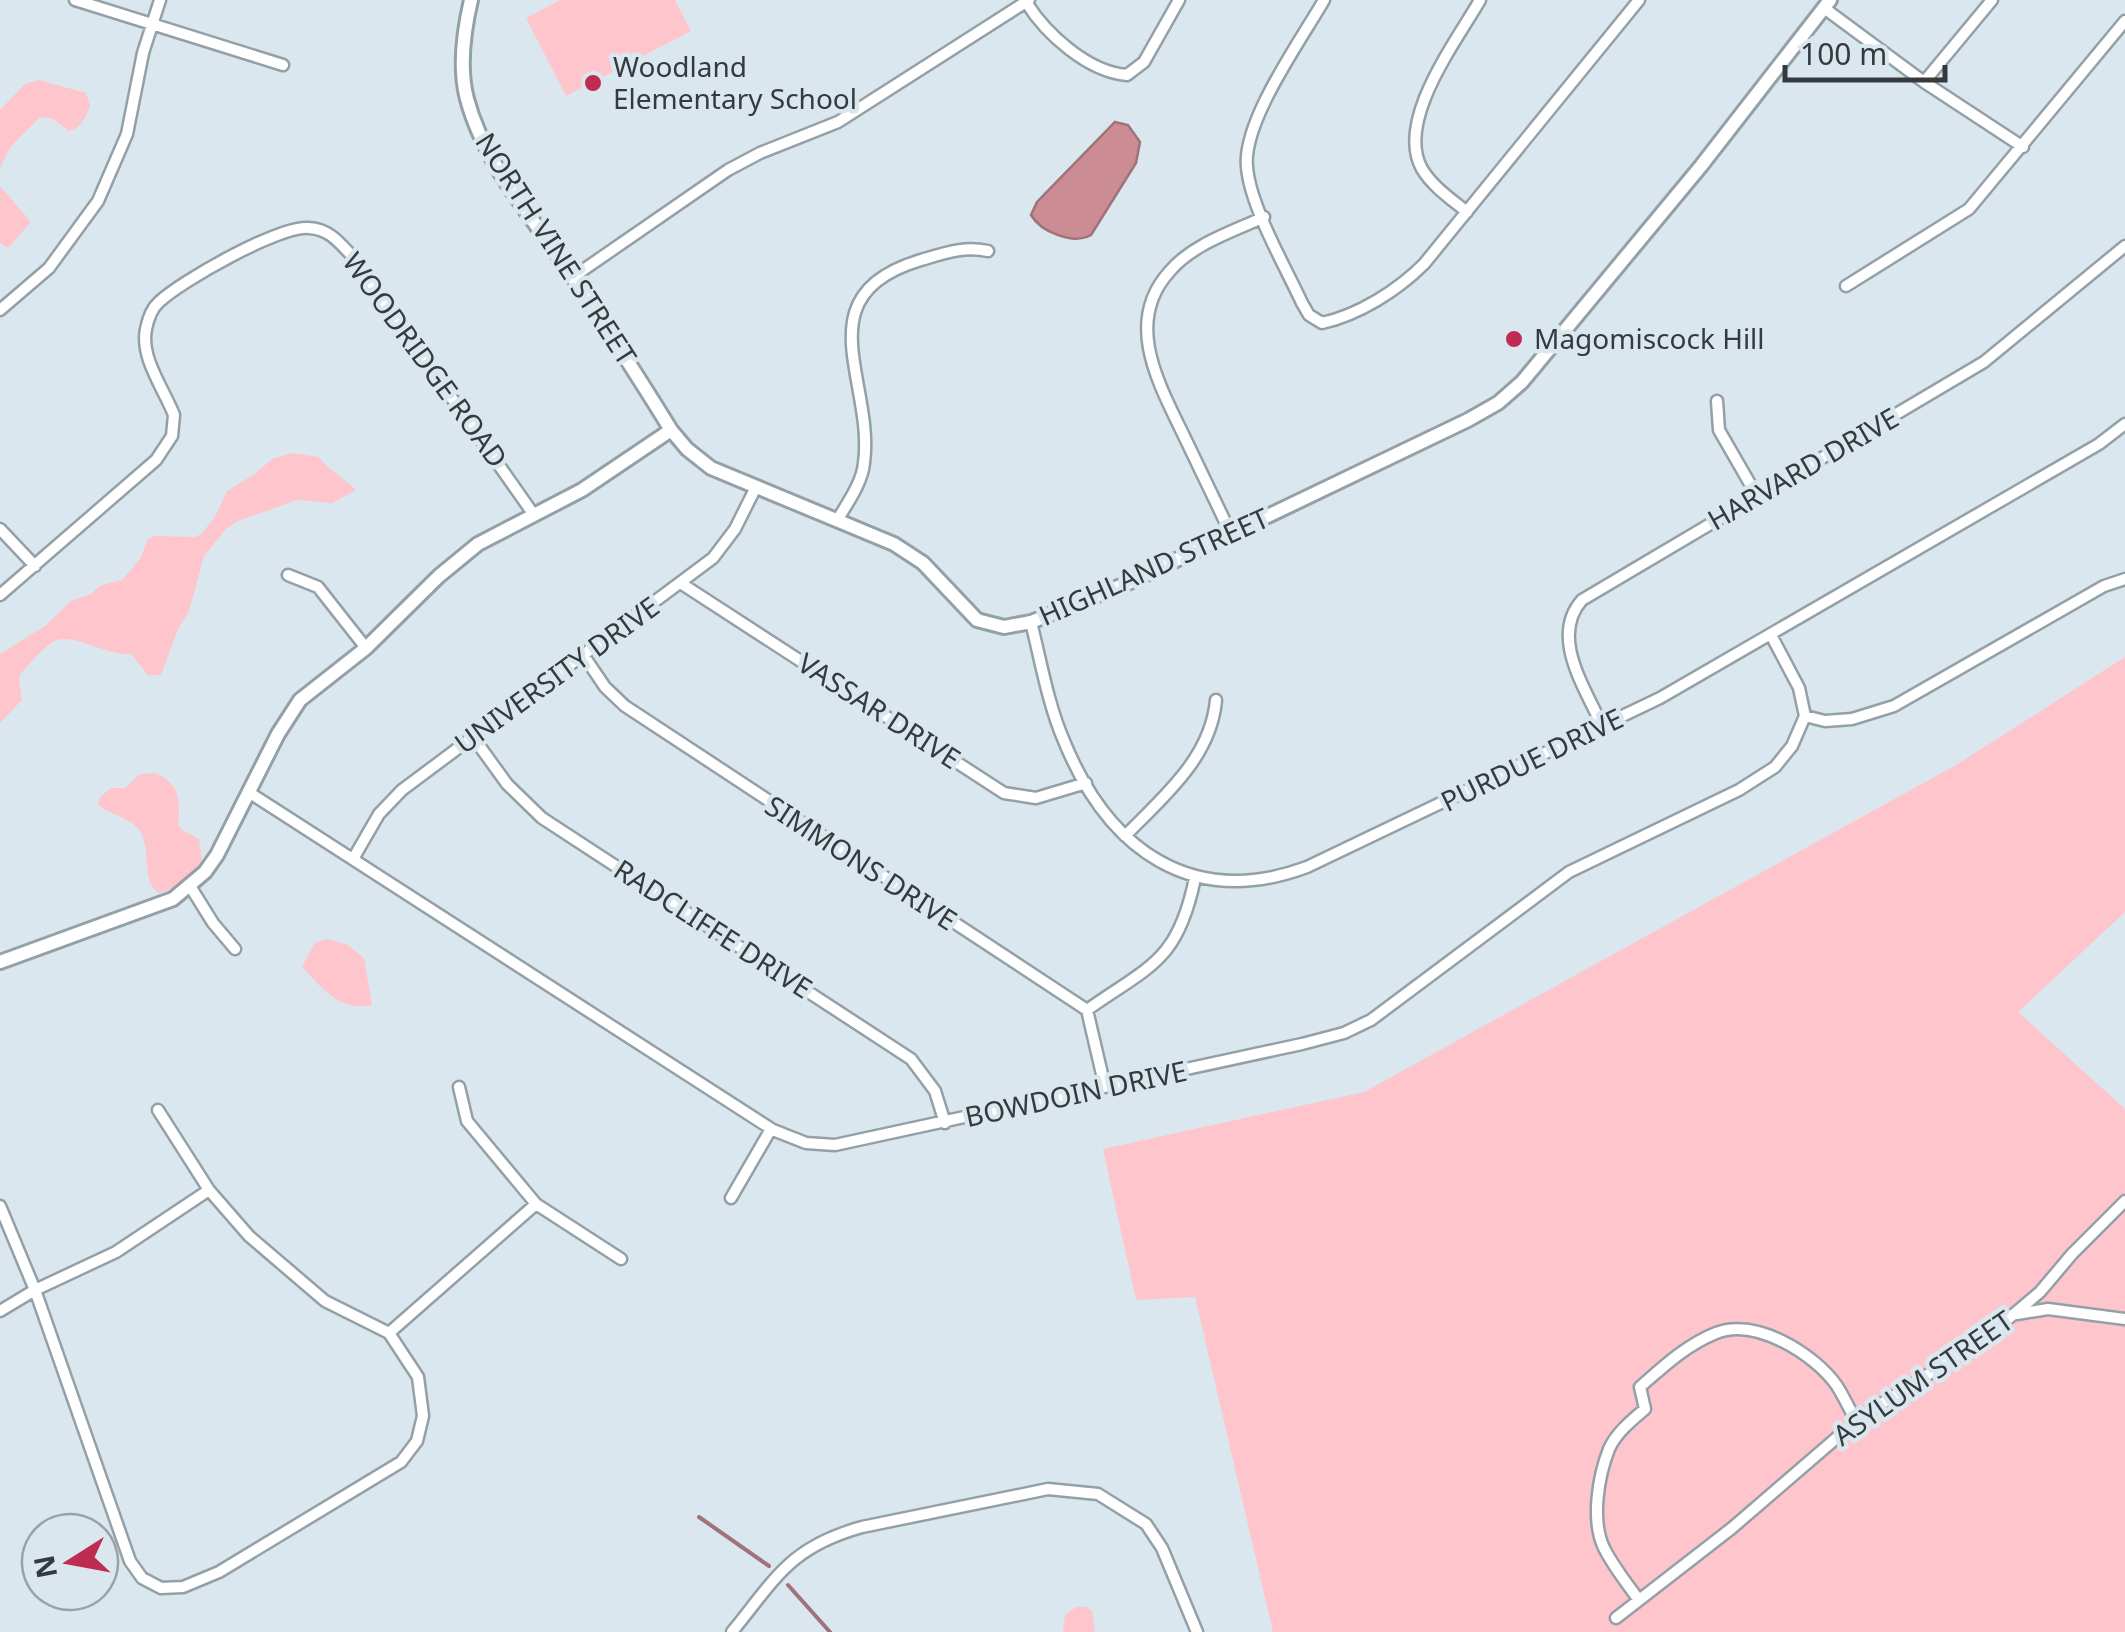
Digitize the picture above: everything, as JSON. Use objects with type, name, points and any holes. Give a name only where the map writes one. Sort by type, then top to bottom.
[{"type":"street","points":[[74,0],[283,65]]},
{"type":"street","points":[[0,310],[49,268],[98,201],[127,134],[160,0]]},
{"type":"street","name":"NORTH VINE STREET","points":[[470,0],[464,82],[482,138],[516,196],[672,430]]},
{"type":"street","points":[[572,278],[728,170],[838,122],[1028,1],[1046,29],[1067,46],[1102,68],[1128,75],[1144,62],[1179,0]]},
{"type":"street","points":[[1324,0],[1248,140],[1248,172],[1264,217],[1306,310],[1322,323],[1362,307],[1401,284],[1426,262],[1639,0]]},
{"type":"street","points":[[1467,212],[1436,187],[1423,170],[1414,137],[1420,110],[1480,0]]},
{"type":"street","points":[[1924,82],[1992,0]]},
{"type":"street","points":[[1826,4],[1924,82],[2023,147]]},
{"type":"street","name":"HIGHLAND STREET","points":[[672,430],[701,462],[894,544],[919,560],[980,622],[1000,627],[1031,622],[1102,594],[1454,428],[1512,392],[1688,184],[1826,4]]},
{"type":"street","points":[[1846,286],[1969,209],[2125,22]]},
{"type":"street","points":[[1231,534],[1155,376],[1146,322],[1150,301],[1159,284],[1184,257],[1264,217]]},
{"type":"street","name":"WOODRIDGE ROAD","points":[[0,595],[134,482],[170,441],[174,415],[144,342],[156,305],[187,282],[294,228],[329,233],[352,256],[534,515]]},
{"type":"street","name":"HARVARD DRIVE","points":[[1602,726],[1568,646],[1569,621],[1576,607],[1600,586],[1984,362],[2125,246]]},
{"type":"street","points":[[838,519],[864,463],[850,334],[860,301],[878,280],[912,262],[959,248],[988,252]]},
{"type":"street","points":[[1716,401],[1719,430],[1758,496]]},
{"type":"street","name":"PURDUE DRIVE","points":[[1031,622],[1057,723],[1086,783],[1125,836],[1154,860],[1195,878],[1250,882],[1306,867],[1660,698],[2098,444],[2125,424]]},
{"type":"street","points":[[0,962],[164,903],[190,886],[216,856],[278,734],[300,700],[366,648],[439,576],[478,544],[582,490],[672,430]]},
{"type":"street","name":"UNIVERSITY DRIVE","points":[[353,859],[395,795],[719,553],[756,487]]},
{"type":"street","points":[[0,529],[36,566]]},
{"type":"street","points":[[288,575],[318,587],[366,648]]},
{"type":"street","points":[[1771,635],[1798,688],[1805,716],[1825,721],[1846,720],[1894,706],[2104,586],[2125,579]]},
{"type":"street","name":"VASSAR DRIVE","points":[[682,584],[1004,793],[1036,798],[1086,783]]},
{"type":"street","name":"SIMMONS DRIVE","points":[[584,656],[605,687],[625,706],[1087,1010]]},
{"type":"street","points":[[1125,836],[1191,764],[1212,724],[1216,700]]},
{"type":"street","name":"BOWDOIN DRIVE","points":[[250,793],[771,1129],[802,1142],[828,1146],[1320,1040],[1364,1024],[1569,872],[1740,790],[1767,773],[1788,752],[1805,716]]},
{"type":"street","name":"RADCLIFFE DRIVE","points":[[473,737],[507,784],[542,818],[912,1059],[935,1091],[945,1122]]},
{"type":"street","points":[[1105,1087],[1087,1010],[1171,947],[1184,921],[1195,878]]},
{"type":"street","points":[[190,886],[235,949]]},
{"type":"street","points":[[459,1087],[466,1121],[536,1204],[622,1259]]},
{"type":"street","points":[[0,1206],[34,1290],[130,1561],[142,1578],[161,1588],[183,1587],[218,1572],[401,1462],[417,1441],[424,1416],[423,1395],[418,1377],[389,1333],[325,1301],[248,1236],[210,1190],[158,1110]]},
{"type":"street","points":[[730,1198],[771,1129]]},
{"type":"street","points":[[0,1310],[116,1252],[210,1190]]},
{"type":"street","name":"ASYLUM STREET","points":[[1616,1618],[1732,1528],[1856,1421],[1975,1346],[2040,1292],[2060,1266],[2125,1201]]},
{"type":"street","points":[[389,1333],[536,1204]]},
{"type":"street","points":[[2040,1292],[2048,1308]]},
{"type":"street","points":[[2014,1314],[2048,1308],[2125,1320]]},
{"type":"street","points":[[1638,1600],[1603,1546],[1597,1520],[1601,1481],[1610,1446],[1645,1409],[1640,1388],[1681,1352],[1720,1331],[1767,1332],[1818,1366],[1836,1385],[1856,1421]]},
{"type":"street","points":[[732,1632],[790,1561],[831,1536],[1060,1489],[1098,1494],[1146,1524],[1162,1548],[1197,1632]]},
{"type":"shaded area","points":[[560,0],[675,0],[691,31],[566,96],[526,18]]},
{"type":"shaded area","points":[[39,80],[86,93],[90,106],[87,114],[80,125],[69,131],[53,119],[40,117],[11,146],[0,168],[0,110],[25,84]]},
{"type":"shaded area","points":[[1115,122],[1128,125],[1140,142],[1136,163],[1091,235],[1067,238],[1042,227],[1031,215],[1037,202]]},
{"type":"shaded area","points":[[0,186],[31,222],[8,248],[0,243]]},
{"type":"shaded area","points":[[292,453],[319,457],[356,490],[332,503],[297,500],[226,529],[204,556],[189,611],[161,675],[148,675],[131,654],[58,640],[21,673],[22,700],[0,723],[0,654],[45,626],[71,601],[91,594],[101,585],[122,580],[140,559],[148,539],[196,537],[202,533],[227,491],[272,459]]},
{"type":"shaded area","points":[[2125,657],[2125,912],[2018,1012],[2125,1109],[2125,1632],[1273,1632],[1195,1297],[1136,1300],[1103,1149],[1364,1092],[1956,765]]},
{"type":"shaded area","points":[[154,773],[173,787],[179,807],[178,824],[199,839],[202,861],[177,885],[159,893],[150,881],[140,831],[98,805],[100,797],[111,788],[125,788],[140,774]]},
{"type":"shaded area","points":[[328,939],[348,945],[364,958],[372,1005],[341,1002],[302,967],[315,942]]},
{"type":"shaded area","points":[[1076,1607],[1092,1611],[1095,1632],[1063,1632],[1065,1615]]},
{"type":"waterway","points":[[699,1517],[769,1566]]},
{"type":"waterway","points":[[788,1585],[830,1632]]},
{"type":"place","name":"Woodland Elementary School","points":[[593,83]]},
{"type":"place","name":"Magomiscock Hill","points":[[1514,339]]}]
